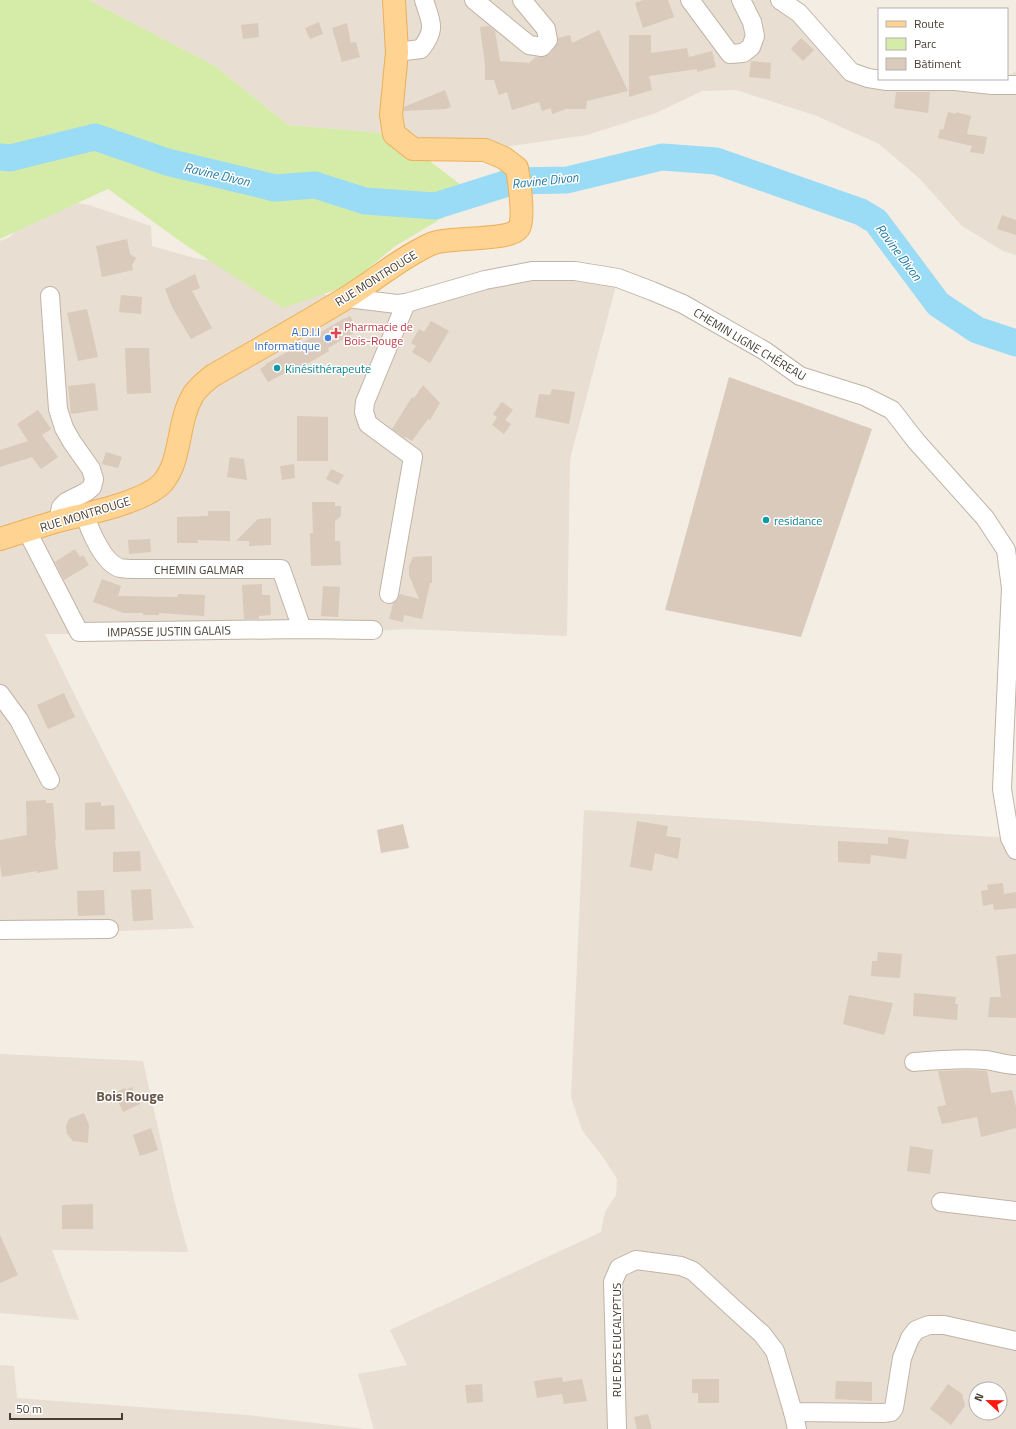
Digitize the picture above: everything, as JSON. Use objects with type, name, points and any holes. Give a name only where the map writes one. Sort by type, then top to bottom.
[{"type":"main road","name":"RUE MONTROUGE","points":[[0,539],[124,503],[154,490],[164,482],[171,469],[187,409],[193,396],[200,386],[212,376],[347,298],[410,256],[432,244],[454,239],[511,234],[519,228],[522,219],[517,168],[504,158],[485,150],[413,149],[394,134],[391,115],[397,52],[394,0]]},
{"type":"street","points":[[397,52],[421,49],[428,40],[432,25],[424,0]]},
{"type":"street","points":[[474,0],[529,45],[542,47],[548,40],[546,29],[522,0]]},
{"type":"street","points":[[690,0],[730,54],[743,53],[750,47],[755,36],[752,22],[742,0]]},
{"type":"street","points":[[780,0],[799,13],[851,72],[878,80]]},
{"type":"street","points":[[880,80],[955,81],[992,85],[1016,85]]},
{"type":"street","name":"CHEMIN LIGNE CHÉREAU","points":[[347,298],[397,304],[406,303],[485,280],[532,271],[575,271],[618,278],[683,304],[765,351],[800,376],[864,396],[892,410],[916,441],[985,518],[1006,550],[1011,588],[1002,789],[1010,838],[1016,850]]},
{"type":"street","points":[[50,296],[58,409],[64,428],[91,469],[94,479],[92,486],[86,492],[66,502],[61,507],[58,521]]},
{"type":"street","points":[[390,594],[413,457],[368,424],[364,412],[365,402],[406,303]]},
{"type":"street","name":"CHEMIN GALMAR","points":[[85,514],[93,537],[114,565],[121,568],[281,569],[302,629]]},
{"type":"street","name":"IMPASSE JUSTIN GALAIS","points":[[27,531],[79,632],[302,629],[372,630]]},
{"type":"street","points":[[0,694],[20,720],[50,780]]},
{"type":"street","points":[[0,930],[109,930]]},
{"type":"street","points":[[914,1062],[957,1059],[987,1060],[1016,1064]]},
{"type":"street","points":[[941,1202],[1016,1211]]},
{"type":"street","name":"RUE DES EUCALYPTUS","points":[[617,1429],[613,1282],[619,1268],[636,1260],[681,1266],[693,1271],[762,1334],[775,1351],[795,1421],[891,1412],[894,1408],[902,1358],[910,1338],[916,1330],[929,1325],[944,1325],[1016,1341]]},
{"type":"shaded area","points":[[89,0],[780,0],[851,72],[878,73],[878,80],[1008,80],[1008,75],[1016,71],[1016,255],[1003,251],[962,226],[919,178],[879,144],[817,116],[736,90],[702,91],[656,113],[587,135],[485,150],[413,149],[394,134],[288,125],[215,66]]},
{"type":"shaded area","points":[[58,200],[89,205],[151,226],[152,246],[198,259],[227,262],[279,262],[326,295],[397,304],[485,280],[618,278],[570,459],[567,636],[407,629],[327,634],[45,634],[86,718],[194,928],[0,936],[0,241],[10,237],[30,217]]},
{"type":"shaded area","points":[[584,810],[1010,838],[1016,850],[1016,1429],[374,1429],[358,1374],[407,1365],[390,1330],[601,1232],[605,1212],[616,1195],[617,1179],[603,1157],[582,1130],[571,1097]]},
{"type":"shaded area","name":"Bois Rouge","points":[[0,1054],[143,1061],[174,1199],[188,1252],[52,1250],[79,1320],[0,1313]]},
{"type":"shaded area","points":[[0,1365],[14,1366],[17,1398],[247,1415],[365,1429],[0,1429]]},
{"type":"green space","points":[[0,0],[89,0],[215,66],[288,125],[394,134],[477,197],[394,247],[347,286],[283,308],[184,244],[108,189],[0,239]]},
{"type":"building","points":[[643,0],[668,0],[674,17],[643,28],[635,3]]},
{"type":"building","points":[[319,22],[323,34],[310,39],[305,28]]},
{"type":"building","points":[[258,23],[259,37],[243,39],[241,25]]},
{"type":"building","points":[[347,23],[351,43],[356,42],[360,57],[342,62],[332,28]]},
{"type":"building","points":[[489,26],[495,31],[500,61],[529,63],[536,57],[545,57],[550,54],[558,43],[558,38],[570,35],[572,43],[599,30],[628,91],[587,101],[586,109],[566,109],[552,114],[551,108],[542,111],[539,102],[512,110],[507,92],[499,95],[494,80],[485,80],[485,65],[480,27]]},
{"type":"building","points":[[629,35],[651,35],[651,53],[687,48],[689,57],[712,51],[716,67],[697,72],[697,69],[649,76],[652,90],[629,97]]},
{"type":"building","points":[[801,38],[814,50],[803,61],[791,49]]},
{"type":"building","points":[[751,61],[771,63],[770,79],[749,77]]},
{"type":"building","points":[[445,90],[451,107],[445,109],[404,111],[404,107]]},
{"type":"building","points":[[896,92],[930,92],[928,113],[894,108]]},
{"type":"building","points":[[948,112],[956,114],[956,112],[971,116],[967,134],[987,137],[984,154],[970,152],[972,146],[938,138],[940,129],[943,130]]},
{"type":"building","points":[[1002,215],[1016,220],[1016,235],[997,229]]},
{"type":"building","points":[[127,239],[130,254],[136,258],[132,265],[133,270],[102,277],[96,246]]},
{"type":"building","points":[[195,274],[200,288],[192,291],[212,328],[191,339],[172,307],[165,289]]},
{"type":"building","points":[[121,295],[142,297],[141,314],[119,312]]},
{"type":"building","points":[[87,309],[98,357],[78,361],[67,313]]},
{"type":"building","points":[[350,316],[357,329],[353,332],[354,333],[328,348],[329,351],[290,374],[289,371],[268,382],[260,369],[266,364]]},
{"type":"building","points":[[431,321],[449,331],[430,363],[412,352],[416,346],[411,343],[419,329],[424,332]]},
{"type":"building","points":[[125,348],[149,348],[151,393],[127,394]]},
{"type":"building","name":"residance","points":[[729,377],[872,429],[801,637],[665,610]]},
{"type":"building","points":[[95,383],[98,410],[71,414],[68,386]]},
{"type":"building","points":[[423,385],[440,403],[430,420],[428,419],[412,441],[392,429],[412,397],[414,398]]},
{"type":"building","points":[[552,389],[575,392],[569,424],[535,417],[539,394],[550,395]]},
{"type":"building","points":[[502,402],[513,410],[505,420],[511,424],[504,434],[492,425],[497,417],[493,414]]},
{"type":"building","points":[[38,410],[51,429],[42,435],[58,457],[41,469],[32,457],[0,467],[0,450],[28,441],[17,424]]},
{"type":"building","points":[[297,416],[328,417],[328,461],[297,461]]},
{"type":"building","points":[[106,452],[122,457],[118,468],[102,464]]},
{"type":"building","points":[[230,457],[244,459],[247,480],[227,477]]},
{"type":"building","points":[[294,464],[295,478],[282,480],[280,466]]},
{"type":"building","points":[[331,469],[344,475],[338,485],[326,479]]},
{"type":"building","points":[[312,502],[335,502],[335,506],[341,506],[341,516],[335,521],[335,541],[340,541],[341,565],[311,566],[310,533],[313,533]]},
{"type":"building","points":[[208,511],[230,511],[230,541],[198,540],[198,543],[177,543],[177,517],[208,516]]},
{"type":"building","points":[[271,518],[271,545],[249,546],[249,541],[236,541],[258,519]]},
{"type":"building","points":[[150,539],[151,552],[129,554],[128,540]]},
{"type":"building","points":[[75,549],[80,557],[83,555],[89,565],[64,580],[55,562]]},
{"type":"building","points":[[432,556],[432,583],[430,583],[422,619],[404,615],[403,622],[389,619],[393,604],[400,594],[419,599],[409,575],[409,566],[413,557]]},
{"type":"building","points":[[102,579],[121,586],[118,596],[177,597],[178,594],[205,595],[204,616],[159,613],[159,615],[143,615],[143,613],[124,613],[93,602]]},
{"type":"building","points":[[262,584],[262,595],[270,595],[271,615],[259,616],[259,619],[244,619],[242,585]]},
{"type":"building","points":[[323,586],[340,587],[338,617],[321,616]]},
{"type":"building","points":[[64,693],[75,717],[48,729],[37,705]]},
{"type":"building","points":[[46,800],[46,803],[53,803],[58,869],[2,877],[0,865],[0,840],[27,835],[26,801]]},
{"type":"building","points":[[101,802],[101,806],[114,805],[115,829],[85,830],[85,803]]},
{"type":"building","points":[[637,821],[668,826],[666,836],[681,838],[678,859],[655,853],[652,871],[630,867]]},
{"type":"building","points":[[403,824],[409,848],[381,853],[377,830]]},
{"type":"building","points":[[888,837],[909,840],[906,859],[871,855],[870,864],[838,862],[838,841],[888,844]]},
{"type":"building","points":[[140,851],[141,871],[113,872],[113,852]]},
{"type":"building","points":[[1003,883],[1004,894],[1016,892],[1016,908],[994,910],[993,904],[983,906],[981,891],[988,890],[987,885]]},
{"type":"building","points":[[151,889],[153,920],[133,921],[131,890]]},
{"type":"building","points":[[104,890],[105,915],[78,916],[77,891]]},
{"type":"building","points":[[878,952],[902,954],[900,978],[871,976],[872,961],[877,961]]},
{"type":"building","points":[[1016,954],[1016,1018],[988,1017],[990,997],[1001,997],[996,956]]},
{"type":"building","points":[[914,993],[956,997],[955,1004],[958,1004],[957,1020],[913,1016]]},
{"type":"building","points":[[849,995],[893,1003],[884,1035],[843,1024]]},
{"type":"building","points":[[938,1071],[987,1071],[991,1093],[1012,1090],[1016,1107],[1016,1128],[981,1137],[977,1117],[942,1124],[937,1107],[946,1105]]},
{"type":"building","points":[[132,1087],[140,1104],[123,1112],[115,1095],[117,1094],[116,1092]]},
{"type":"building","points":[[84,1113],[89,1125],[88,1143],[73,1141],[67,1134],[66,1126],[69,1119]]},
{"type":"building","points":[[151,1128],[158,1150],[140,1156],[133,1135]]},
{"type":"building","points":[[910,1146],[933,1150],[930,1174],[907,1171]]},
{"type":"building","points":[[93,1204],[93,1229],[62,1229],[62,1205]]},
{"type":"building","points":[[0,1235],[18,1275],[0,1283]]},
{"type":"building","points":[[562,1377],[563,1382],[582,1379],[587,1401],[564,1404],[562,1394],[537,1398],[534,1381]]},
{"type":"building","points":[[692,1379],[719,1379],[719,1403],[698,1403],[698,1393],[692,1393]]},
{"type":"building","points":[[836,1381],[872,1382],[872,1401],[835,1399]]},
{"type":"building","points":[[482,1384],[483,1402],[467,1403],[465,1385]]},
{"type":"building","points":[[948,1384],[962,1394],[965,1406],[951,1425],[930,1409]]},
{"type":"building","points":[[648,1414],[652,1429],[637,1429],[634,1417]]},
{"type":"waterway","name":"Ravine Divon","points":[[0,157],[10,158],[95,137],[167,162],[275,188],[315,185],[365,201],[435,206],[514,181],[567,180],[662,157],[716,161],[861,212],[876,221],[938,304],[977,330],[1016,343]]},
{"type":"place","name":"Pharmacie de Bois-Rouge","points":[[336,333]]},
{"type":"place","name":"A.D.I.I Informatique","points":[[328,338]]},
{"type":"place","name":"Kinésithérapeute","points":[[277,368]]},
{"type":"place","name":"residance","points":[[766,520]]},
{"type":"district","name":"Bois Rouge","points":[[130,1095]]}]
